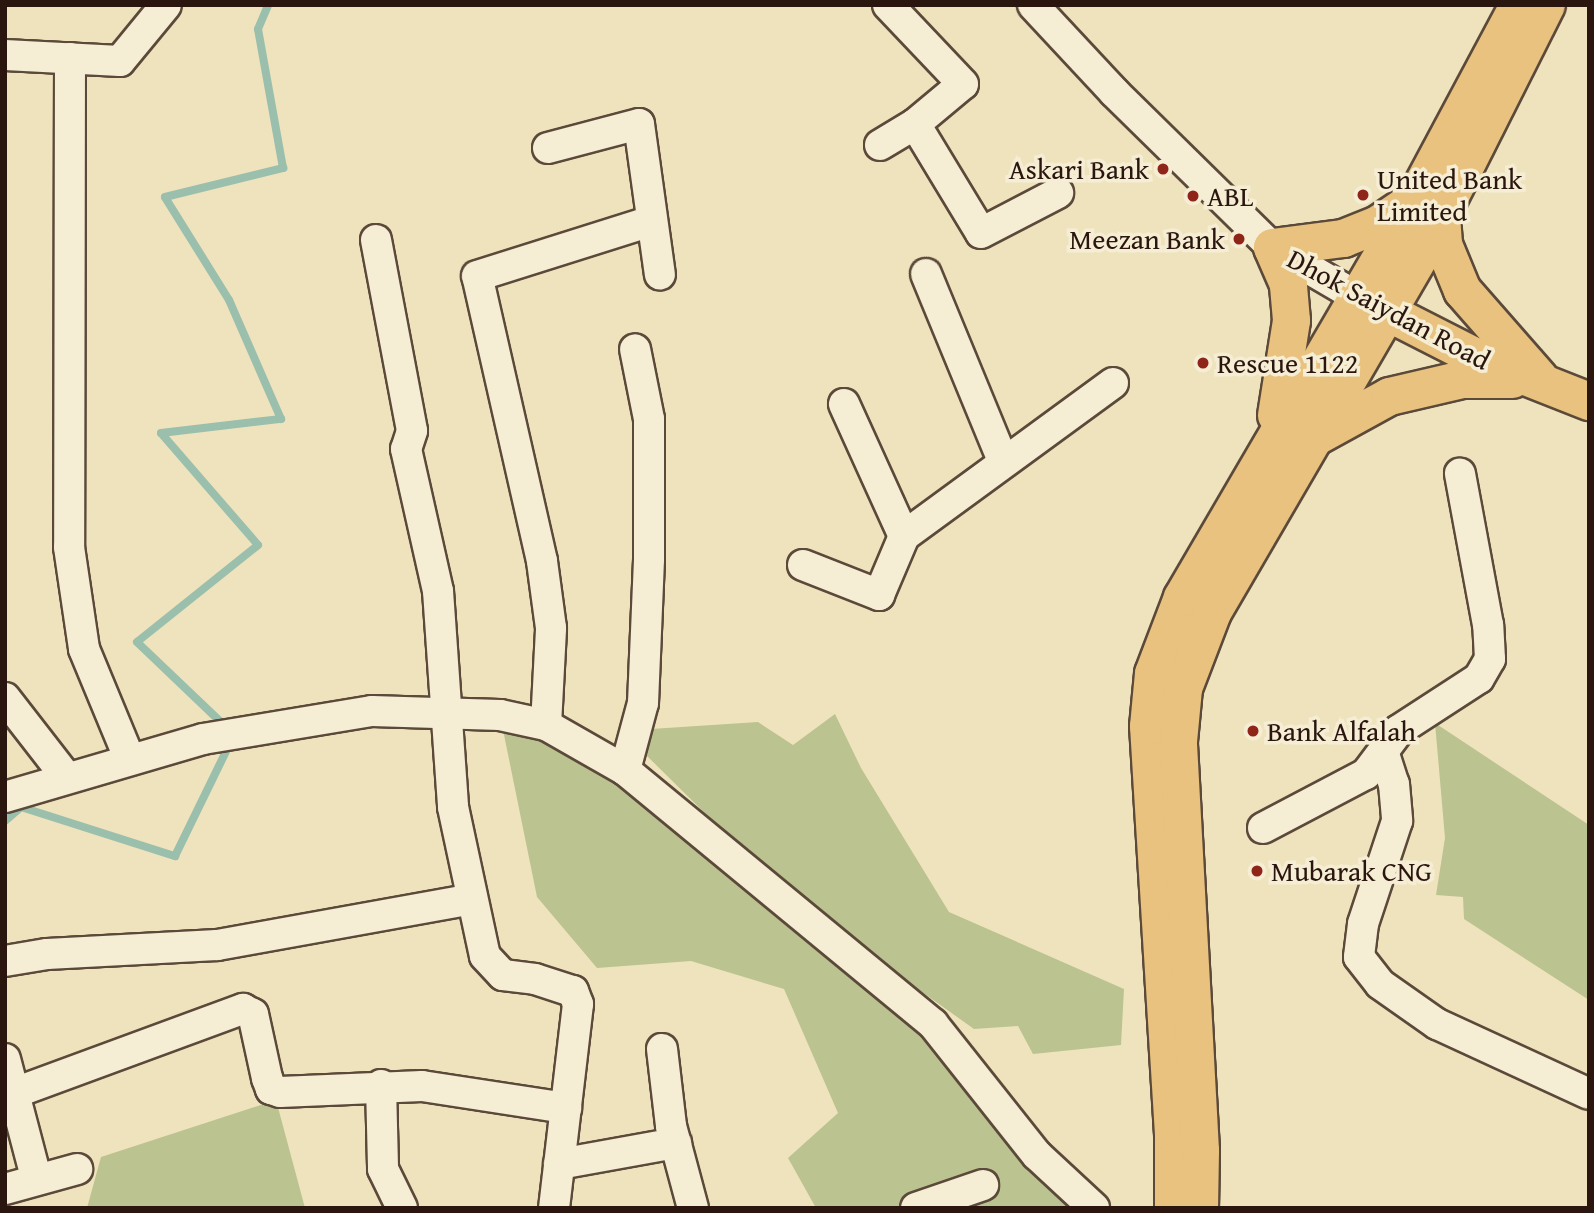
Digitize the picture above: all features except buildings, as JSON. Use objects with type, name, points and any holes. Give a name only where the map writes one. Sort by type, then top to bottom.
[{"type":"main road","points":[[1270,444],[1291,320],[1287,284],[1272,247],[1323,243],[1360,233],[1428,207],[1518,5]]},
{"type":"main road","points":[[1199,1208],[1200,1150],[1171,874],[1148,726],[1153,673],[1182,597],[1270,444],[1371,304],[1546,5]]},
{"type":"main road","points":[[1428,207],[1462,290],[1544,384]]},
{"type":"main road","points":[[1172,1208],[1171,874],[1178,741],[1186,677],[1212,612],[1313,438],[1371,304]]},
{"type":"main road","name":"Dhok Saiydan Road","points":[[1371,304],[1472,355],[1589,401]]},
{"type":"main road","points":[[1313,438],[1389,396],[1434,385],[1492,378],[1544,384]]},
{"type":"street","points":[[880,145],[915,124],[963,84],[888,5]]},
{"type":"street","name":"Dhok Saiydan Road","points":[[1033,5],[1114,92],[1272,247],[1371,304]]},
{"type":"street","points":[[5,55],[120,61],[156,11]]},
{"type":"street","points":[[70,58],[69,547],[84,649],[130,760]]},
{"type":"street","points":[[548,148],[639,124],[660,275]]},
{"type":"street","points":[[915,124],[981,233],[1058,193]]},
{"type":"street","points":[[546,725],[551,628],[542,561],[477,276],[651,221]]},
{"type":"street","points":[[376,240],[412,432],[406,449],[438,590],[450,714],[447,758],[485,956],[503,975],[535,979],[573,991],[578,1004],[554,1208]]},
{"type":"street","points":[[926,274],[1003,461]]},
{"type":"street","points":[[625,770],[643,703],[649,559],[649,419],[635,349]]},
{"type":"street","points":[[803,565],[879,595],[904,536],[1113,383]]},
{"type":"street","points":[[844,404],[904,536]]},
{"type":"street","points":[[1262,828],[1366,774],[1399,730],[1479,678],[1490,659],[1488,625],[1460,474]]},
{"type":"street","points":[[5,698],[67,778]]},
{"type":"street","points":[[5,797],[203,739],[372,711],[500,715],[546,725],[625,770],[933,1024],[1037,1155],[1094,1208]]},
{"type":"street","points":[[1383,751],[1394,784],[1397,821],[1363,924],[1359,957],[1380,984],[1437,1024],[1589,1094]]},
{"type":"street","points":[[5,961],[47,954],[217,945],[472,899]]},
{"type":"street","points":[[17,1092],[243,1009],[253,1014],[271,1089],[422,1086],[566,1108]]},
{"type":"street","points":[[662,1049],[676,1143],[693,1208]]},
{"type":"street","points":[[5,1059],[17,1092],[36,1177]]},
{"type":"street","points":[[381,1085],[383,1169],[402,1208]]},
{"type":"street","points":[[559,1164],[676,1143]]},
{"type":"street","points":[[5,1189],[36,1177],[78,1169]]},
{"type":"street","points":[[916,1208],[983,1185]]},
{"type":"green space","points":[[835,714],[861,768],[949,912],[1124,989],[1121,1045],[1033,1054],[1018,1026],[974,1029],[793,900],[647,756],[651,729],[758,722],[793,745]]},
{"type":"green space","points":[[500,715],[604,763],[916,1022],[1083,1208],[816,1208],[788,1158],[838,1113],[784,989],[691,961],[597,968],[537,897]]},
{"type":"green space","points":[[1435,723],[1589,825],[1589,1000],[1464,919],[1463,897],[1436,895],[1445,838]]},
{"type":"green space","points":[[276,1100],[305,1208],[87,1208],[101,1157]]},
{"type":"waterway","points":[[226,727],[137,642],[258,545],[161,433],[281,419],[229,300],[165,197],[283,168],[258,29],[268,5]]},
{"type":"waterway","points":[[5,821],[21,807],[175,856],[230,743]]},
{"type":"place","name":"Askari Bank","points":[[1163,169]]},
{"type":"place","name":"United Bank Limited","points":[[1363,195]]},
{"type":"place","name":"ABL","points":[[1193,196]]},
{"type":"place","name":"Meezan Bank","points":[[1239,239]]},
{"type":"place","name":"Rescue 1122","points":[[1203,363]]},
{"type":"place","name":"Bank Alfalah","points":[[1253,731]]},
{"type":"place","name":"Mubarak CNG","points":[[1257,871]]}]
